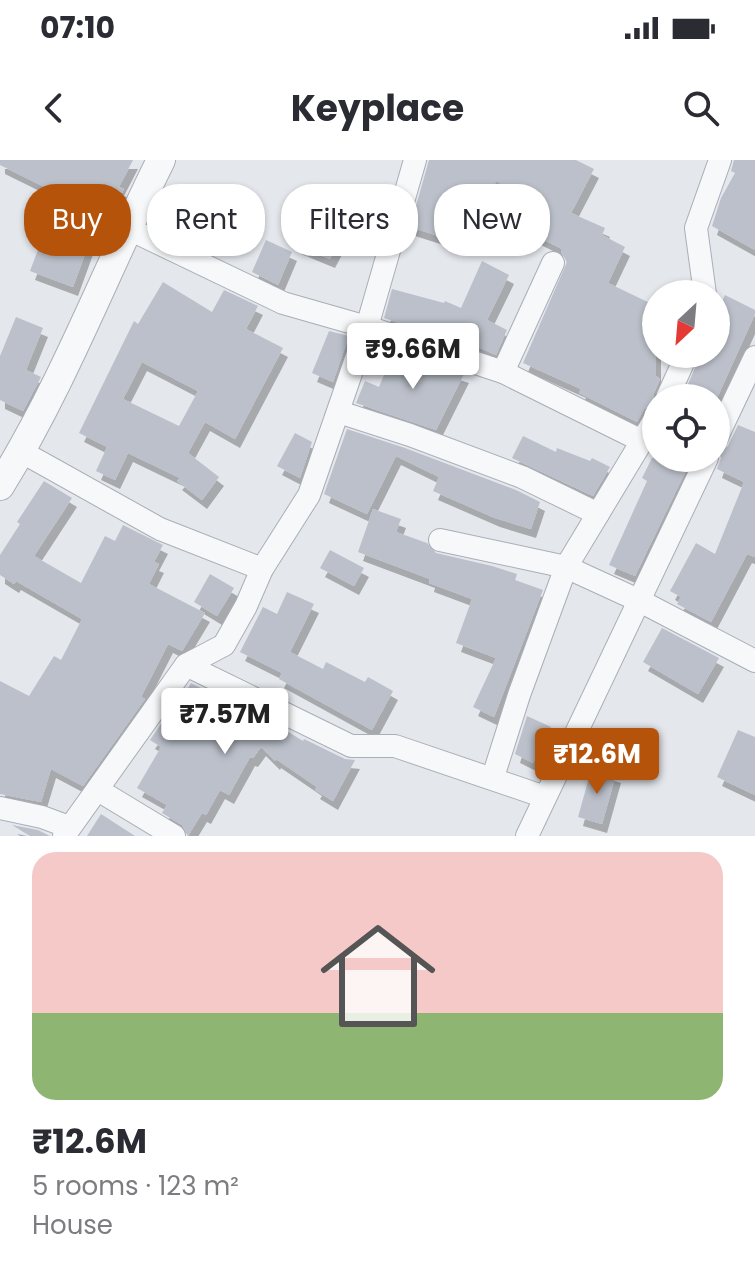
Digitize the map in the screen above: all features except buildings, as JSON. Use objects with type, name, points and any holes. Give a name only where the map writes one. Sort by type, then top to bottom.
[{"type":"street","points":[[131,220],[161,160]]},
{"type":"street","points":[[0,808],[42,817],[66,832],[186,665],[224,645],[262,569],[309,495],[367,327],[415,160]]},
{"type":"street","points":[[703,280],[696,228],[720,160]]},
{"type":"street","points":[[131,230],[283,303],[503,372],[642,441],[566,567],[493,777]]},
{"type":"street","points":[[2,479],[22,452],[62,376],[115,256]]},
{"type":"street","points":[[503,372],[553,263]]},
{"type":"street","points":[[730,410],[755,357]]},
{"type":"street","points":[[339,412],[522,477],[598,514]]},
{"type":"street","points":[[22,452],[160,529],[262,569]]},
{"type":"street","points":[[527,836],[700,472]]},
{"type":"street","points":[[440,540],[566,567],[640,601],[755,661]]},
{"type":"street","points":[[186,665],[351,746],[395,746],[545,797]]},
{"type":"street","points":[[98,790],[174,836]]}]
